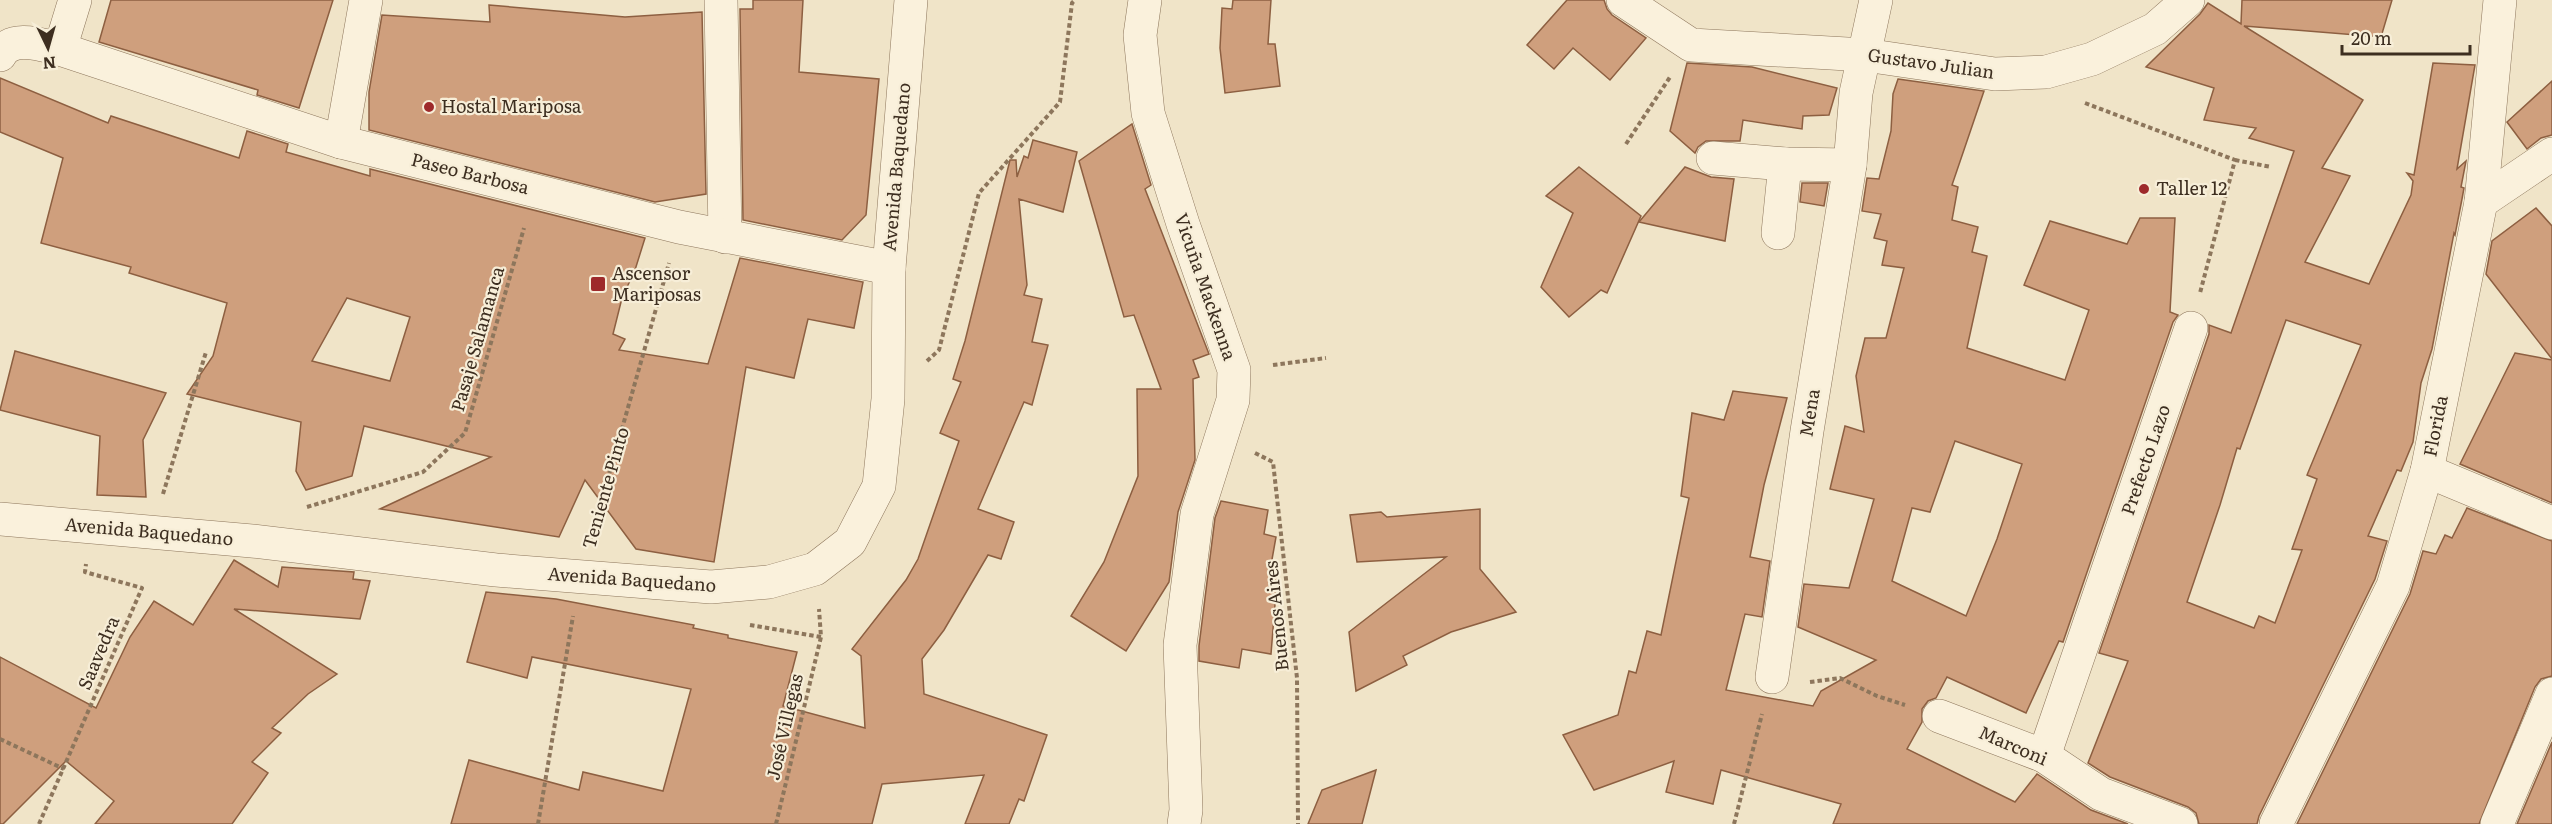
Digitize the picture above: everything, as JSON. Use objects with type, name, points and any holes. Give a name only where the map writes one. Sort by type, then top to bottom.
[{"type":"street","points":[[60,49],[75,0]]},
{"type":"street","points":[[341,142],[366,0]]},
{"type":"street","points":[[720,0],[725,237]]},
{"type":"street","name":"Avenida Baquedano","points":[[0,519],[152,532],[496,570],[711,587],[769,582],[815,569],[850,542],[879,486],[888,399],[889,268],[911,0]]},
{"type":"street","name":"Vicuña Mackenna","points":[[1145,0],[1140,35],[1148,113],[1183,224],[1234,370],[1233,400],[1197,514],[1180,645],[1186,810],[1184,824]]},
{"type":"street","points":[[1623,0],[1691,45]]},
{"type":"street","name":"Mena","points":[[1772,677],[1807,430],[1850,165],[1856,93],[1876,0]]},
{"type":"street","name":"Gustavo Julian","points":[[1691,45],[1865,55],[1995,74],[2046,72],[2092,58],[2155,29],[2188,0]]},
{"type":"street","name":"Florida","points":[[2276,824],[2393,586],[2427,471],[2481,202],[2500,0]]},
{"type":"street","name":"Paseo Barbosa","points":[[0,55],[3,49],[16,43],[30,42],[60,49],[341,142],[679,227],[889,268]]},
{"type":"street","points":[[2481,202],[2552,154]]},
{"type":"street","points":[[1713,158],[1785,164],[1850,165]]},
{"type":"street","points":[[1778,233],[1785,164]]},
{"type":"street","name":"Prefecto Lazo","points":[[2043,756],[2191,328]]},
{"type":"street","points":[[2427,471],[2552,523]]},
{"type":"street","points":[[2497,824],[2552,694]]},
{"type":"street","name":"Marconi","points":[[1939,716],[2043,756],[2101,794],[2181,824]]},
{"type":"path","points":[[888,399],[939,350],[980,193],[1060,102],[1072,3],[1075,0]]},
{"type":"path","points":[[1626,144],[1691,45]]},
{"type":"path","points":[[2029,72],[2064,95],[2235,160],[2271,167]]},
{"type":"path","points":[[2191,328],[2235,160]]},
{"type":"path","name":"Pasaje Salamanca","points":[[304,508],[423,472],[465,432],[535,190]]},
{"type":"path","name":"Teniente Pinto","points":[[538,824],[580,577],[679,227]]},
{"type":"path","points":[[152,532],[206,352]]},
{"type":"path","points":[[1234,370],[1326,358]]},
{"type":"path","name":"Buenos Aires","points":[[1222,436],[1273,462],[1298,678],[1298,824]]},
{"type":"path","name":"Saavedra","points":[[39,824],[142,588],[86,572],[89,527]]},
{"type":"path","name":"José Villegas","points":[[776,824],[821,637]]},
{"type":"path","points":[[1734,824],[1772,677]]},
{"type":"path","points":[[1840,678],[1876,696],[1939,716]]},
{"type":"path","points":[[0,739],[64,769]]},
{"type":"building","points":[[111,0],[333,0],[299,108],[257,95],[258,90],[99,42]]},
{"type":"building","points":[[753,0],[803,0],[799,72],[879,79],[866,215],[842,240],[743,220],[740,9],[753,9]]},
{"type":"building","points":[[1233,0],[1271,0],[1268,44],[1275,44],[1280,86],[1225,93],[1220,48],[1222,8],[1232,9]]},
{"type":"building","points":[[1567,0],[1604,0],[1612,15],[1646,38],[1610,80],[1573,48],[1554,69],[1527,45]]},
{"type":"building","points":[[2242,0],[2392,0],[2381,37],[2244,26],[2363,100],[2322,168],[2350,176],[2305,262],[2369,284],[2411,195],[2413,181],[2407,173],[2414,175],[2433,63],[2475,65],[2457,169],[2466,161],[2461,187],[2464,188],[2432,349],[2421,383],[2413,442],[2401,471],[2397,470],[2368,536],[2387,541],[2375,579],[2257,824],[2199,824],[2196,813],[2188,807],[2110,777],[2088,763],[2128,661],[2099,653],[2209,334],[2209,325],[2231,333],[2294,151],[2249,138],[2256,128],[2204,120],[2214,88],[2146,67],[2200,14],[2208,3],[2241,24]],"holes":[[[2286,320],[2361,345],[2307,475],[2317,479],[2292,549],[2302,550],[2275,623],[2259,616],[2254,628],[2187,602],[2237,448],[2240,449]]]},
{"type":"building","points":[[489,5],[625,17],[702,12],[706,194],[655,202],[369,130],[369,92],[382,15],[490,22]]},
{"type":"building","points":[[1687,63],[1752,67],[1837,88],[1829,115],[1803,116],[1802,129],[1743,120],[1740,141],[1706,141],[1698,147],[1695,153],[1670,131]]},
{"type":"building","points":[[0,78],[108,123],[111,116],[239,158],[247,131],[288,144],[286,152],[370,176],[370,169],[645,238],[635,270],[622,298],[613,334],[625,339],[619,350],[708,364],[740,258],[863,282],[854,328],[808,319],[794,378],[746,367],[714,562],[636,549],[585,480],[559,537],[380,509],[491,457],[364,426],[352,476],[306,490],[296,471],[301,422],[187,394],[213,356],[227,303],[129,273],[131,267],[41,243],[63,158],[0,132]],"holes":[[[347,298],[410,317],[390,381],[312,361]]]},
{"type":"building","points":[[1898,79],[1984,91],[1952,185],[1958,187],[1952,220],[1978,227],[1972,252],[1987,256],[1967,348],[2065,380],[2089,310],[2024,285],[2050,221],[2127,244],[2140,218],[2175,218],[2170,312],[2178,315],[2173,322],[2063,642],[2059,641],[2026,713],[1947,677],[1936,698],[1928,701],[1922,709],[1922,722],[1907,749],[2015,802],[2037,774],[2091,810],[2128,824],[1833,824],[1841,804],[1721,770],[1713,804],[1666,792],[1674,761],[1594,790],[1563,735],[1618,715],[1629,671],[1636,673],[1647,631],[1661,635],[1689,498],[1681,496],[1692,413],[1724,420],[1733,391],[1787,398],[1764,485],[1750,557],[1770,561],[1762,617],[1745,614],[1726,690],[1813,706],[1821,691],[1876,660],[1798,627],[1804,584],[1849,588],[1874,499],[1830,489],[1845,426],[1864,432],[1856,376],[1865,338],[1886,338],[1904,268],[1882,265],[1887,241],[1874,238],[1881,214],[1862,211],[1867,178],[1879,179],[1891,131],[1893,94]],"holes":[[[1955,441],[2022,464],[1997,539],[1966,616],[1892,581],[1912,508],[1930,512]]]},
{"type":"building","points":[[2552,81],[2552,135],[2541,138],[2527,149],[2507,122]]},
{"type":"building","points":[[1132,124],[1151,185],[1145,189],[1209,354],[1193,360],[1199,377],[1193,379],[1195,460],[1178,512],[1169,582],[1126,651],[1071,616],[1104,562],[1138,476],[1137,389],[1161,389],[1134,315],[1124,317],[1079,161]]},
{"type":"building","points":[[1033,140],[1077,152],[1063,212],[1019,199],[1027,285],[1024,295],[1042,299],[1032,342],[1048,345],[1032,405],[1024,402],[978,509],[1014,522],[1001,559],[988,555],[944,630],[922,659],[924,694],[1047,735],[1024,801],[1019,799],[1009,824],[965,824],[984,775],[882,784],[872,824],[451,824],[469,760],[579,790],[583,772],[663,791],[691,689],[532,657],[527,678],[467,662],[486,592],[556,599],[694,625],[693,628],[728,635],[728,638],[797,652],[783,706],[865,728],[861,656],[852,649],[906,580],[918,559],[959,441],[940,433],[961,382],[953,379],[965,341],[1010,160],[1016,160],[1017,177],[1024,156],[1028,158]]},
{"type":"building","points":[[1579,167],[1641,216],[1607,293],[1601,290],[1569,317],[1541,287],[1573,213],[1546,196]]},
{"type":"building","points":[[1685,167],[1711,177],[1734,179],[1725,241],[1639,222]]},
{"type":"building","points":[[1802,183],[1828,183],[1824,206],[1800,202]]},
{"type":"building","points":[[2536,208],[2552,226],[2552,359],[2486,274],[2492,241]]},
{"type":"building","points":[[15,351],[166,393],[143,440],[146,497],[97,495],[100,436],[0,410]]},
{"type":"building","points":[[2515,353],[2552,360],[2552,503],[2460,464]]},
{"type":"building","points":[[1221,501],[1268,510],[1264,534],[1276,537],[1271,565],[1278,567],[1271,654],[1242,649],[1239,668],[1199,661],[1215,518]]},
{"type":"building","points":[[2467,508],[2552,541],[2552,676],[2541,679],[2535,687],[2479,824],[2297,824],[2410,594],[2423,551],[2436,554],[2445,535],[2452,538]]},
{"type":"building","points":[[1480,509],[1480,569],[1516,612],[1451,632],[1403,656],[1407,665],[1356,691],[1349,632],[1446,557],[1357,562],[1350,515],[1381,512],[1387,517]]},
{"type":"building","points":[[234,560],[278,587],[282,567],[354,572],[353,579],[370,581],[360,619],[234,609],[337,674],[308,694],[272,728],[281,733],[252,762],[268,773],[232,824],[95,824],[114,801],[66,761],[3,824],[0,824],[0,657],[96,708],[130,637],[154,601],[193,625]]},
{"type":"building","points":[[2552,742],[2552,824],[2517,824]]},
{"type":"building","points":[[1376,770],[1362,824],[1308,824],[1322,790]]},
{"type":"place","name":"Hostal Mariposa","points":[[429,107]]},
{"type":"place","name":"Taller 12","points":[[2144,189]]},
{"type":"place","name":"Ascensor Mariposas","points":[[598,284]]}]
